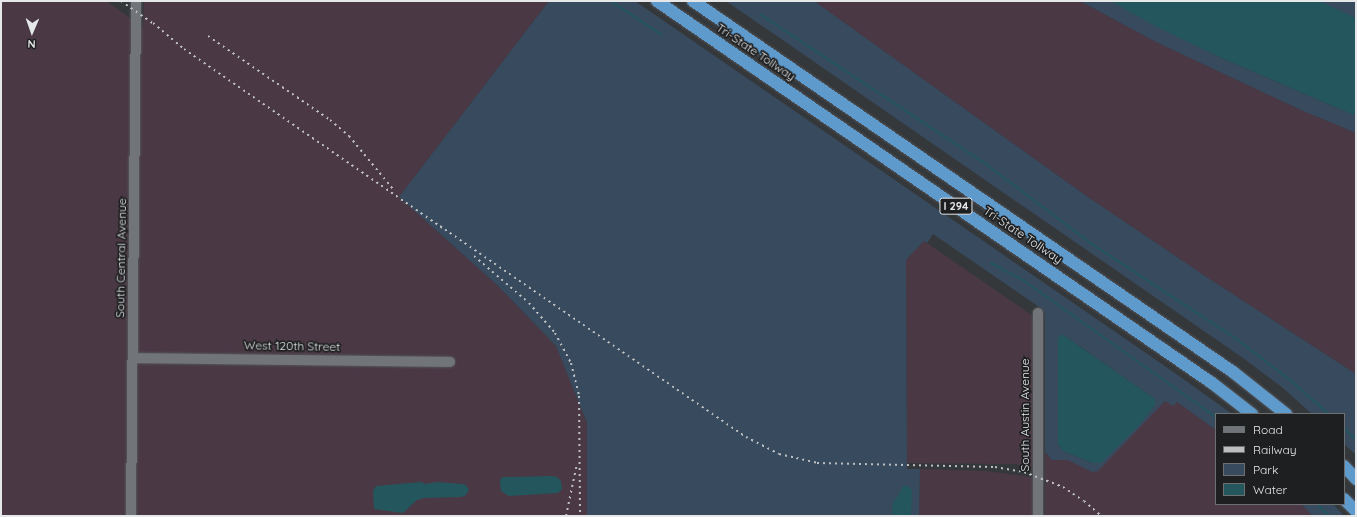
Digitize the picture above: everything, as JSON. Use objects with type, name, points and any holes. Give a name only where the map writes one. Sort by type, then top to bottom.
[{"type":"highway","name":"Tri-State Tollway","points":[[657,1],[1187,365],[1251,413]]},
{"type":"highway","name":"Tri-State Tollway","points":[[693,1],[1227,368],[1285,413]]},
{"type":"highway","points":[[1345,467],[1356,479]]},
{"type":"highway","points":[[1345,500],[1356,511]]},
{"type":"street","name":"South Central Avenue","points":[[131,516],[136,1]]},
{"type":"street","name":"South Austin Avenue","points":[[1038,313],[1038,516]]},
{"type":"street","name":"West 120th Street","points":[[133,358],[450,362]]},
{"type":"shaded area","points":[[1,1],[106,1],[143,27],[144,1],[549,1],[399,197],[497,285],[556,346],[587,423],[588,516],[1,516]]},
{"type":"shaded area","points":[[814,1],[1080,1],[1156,42],[1301,110],[1356,133],[1356,374],[1211,280],[1088,197]]},
{"type":"shaded area","points":[[924,241],[1030,314],[1033,318],[1034,470],[1016,464],[907,463],[906,260]]},
{"type":"shaded area","points":[[1170,397],[1215,429],[1215,505],[1302,505],[1313,516],[1045,516],[1045,452],[1052,460],[1068,460],[1088,470]]},
{"type":"shaded area","points":[[920,469],[985,471],[1025,476],[1034,479],[1034,516],[919,516]]},
{"type":"green space","points":[[549,1],[635,1],[1172,371],[1231,413],[1215,413],[1215,429],[1177,402],[1173,406],[1165,401],[1098,471],[1092,472],[1068,460],[1052,460],[1045,452],[1045,314],[1042,309],[933,234],[927,243],[924,241],[906,260],[907,469],[920,469],[919,516],[587,516],[587,423],[556,346],[497,285],[399,197]],"holes":[[[1062,334],[1155,399],[1093,463],[1063,451],[1058,444],[1058,338]]]},
{"type":"green space","points":[[726,1],[814,1],[1088,197],[1211,280],[1356,374],[1356,455],[1345,445],[1345,413],[1311,413],[1283,388],[1243,358]]},
{"type":"green space","points":[[1080,1],[1110,1],[1217,56],[1356,116],[1356,133],[1301,110],[1156,42]]},
{"type":"green space","points":[[1319,1],[1356,1],[1356,18],[1325,5]]},
{"type":"green space","points":[[1302,505],[1334,505],[1344,516],[1313,516]]},
{"type":"water","points":[[1110,1],[1319,1],[1356,18],[1356,116],[1217,56],[1159,28]]},
{"type":"water","points":[[1062,334],[1155,399],[1155,405],[1140,424],[1101,463],[1093,463],[1063,451],[1058,444],[1058,338]]},
{"type":"water","points":[[504,477],[557,477],[561,481],[562,489],[558,493],[509,496],[501,491],[500,482],[501,478]]},
{"type":"water","points":[[421,482],[425,484],[437,482],[463,484],[466,485],[469,490],[465,496],[460,497],[424,498],[417,500],[403,513],[374,509],[373,491],[376,486]]},
{"type":"water","points":[[903,486],[908,486],[912,490],[911,516],[892,516],[893,502]]},
{"type":"waterway","points":[[611,1],[662,35]]},
{"type":"waterway","points":[[760,14],[987,165],[1092,244],[1235,338],[1290,380],[1328,413]]},
{"type":"waterway","points":[[991,263],[1023,280],[1215,416]]},
{"type":"waterway","points":[[1345,429],[1356,440]]},
{"type":"waterway","points":[[1318,505],[1329,516]]},
{"type":"railway","points":[[121,1],[153,23],[184,49],[444,229]]},
{"type":"railway","points":[[208,36],[330,120],[349,136],[393,189]]},
{"type":"railway","points":[[440,226],[746,437],[779,454],[817,463],[995,467],[1024,472],[1063,487],[1084,501],[1101,516]]},
{"type":"railway","points":[[474,256],[529,303],[555,333],[571,363],[579,396],[580,516]]},
{"type":"railway","points":[[566,516],[577,464]]}]
